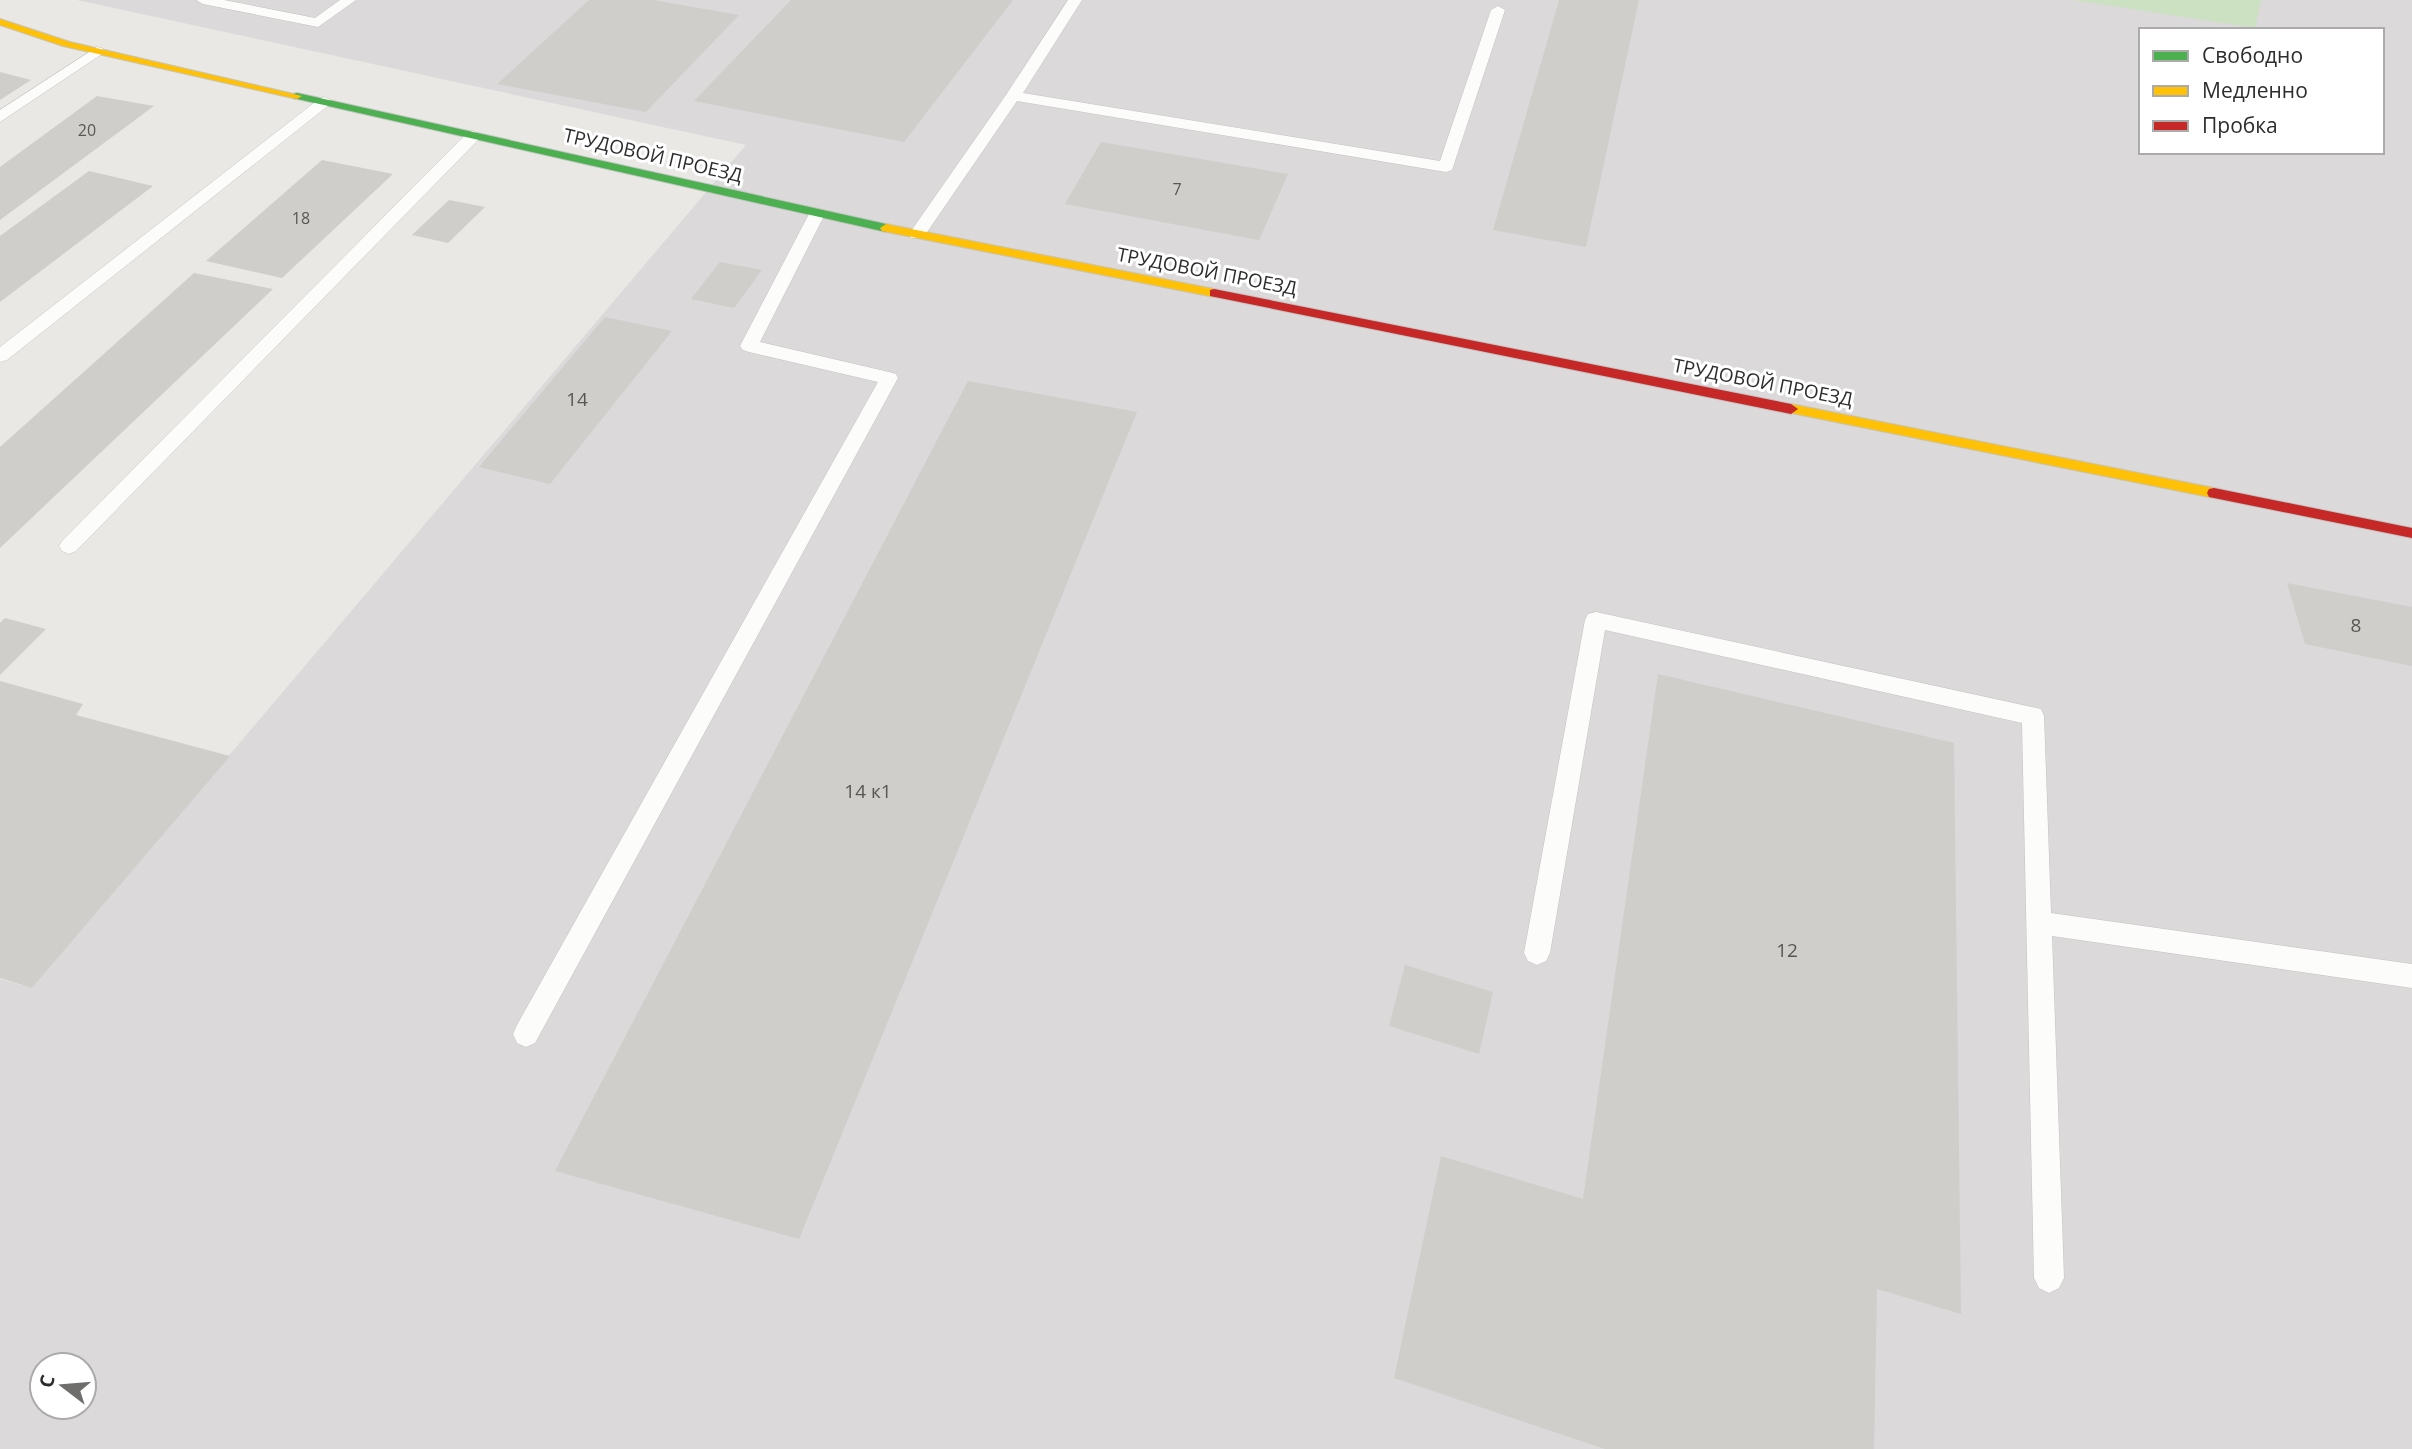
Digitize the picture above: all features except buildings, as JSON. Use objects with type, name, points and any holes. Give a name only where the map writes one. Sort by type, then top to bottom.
[{"type":"street","name":"ТРУДОВОЙ ПРОЕЗД","points":[[0,22],[97,51],[817,214],[2412,533]]},
{"type":"lane","points":[[203,0],[318,23],[349,0]]},
{"type":"lane","points":[[917,234],[1013,96],[1075,0]]},
{"type":"lane","points":[[1013,96],[1446,167],[1498,10]]},
{"type":"lane","points":[[0,117],[97,51]]},
{"type":"lane","points":[[0,356],[324,102]]},
{"type":"lane","points":[[69,546],[474,136]]},
{"type":"lane","points":[[526,1034],[889,378],[749,346],[817,214]]},
{"type":"lane","points":[[1537,953],[1596,620],[2033,716],[2049,1278]]},
{"type":"lane","points":[[2039,923],[2412,976]]},
{"type":"shaded area","points":[[77,0],[2412,0],[2412,1449],[0,1449],[0,979],[32,988],[746,145]]},
{"type":"green space","points":[[2073,0],[2261,0],[2255,28]]},
{"type":"traffic: fast","points":[[297,96],[886,228]]},
{"type":"traffic: slow","points":[[0,22],[67,44],[297,96]]},
{"type":"traffic: slow","points":[[886,228],[1214,293]]},
{"type":"traffic: slow","points":[[1791,409],[2214,493]]},
{"type":"traffic: jam","points":[[1214,293],[1791,409]]},
{"type":"traffic: jam","points":[[2214,493],[2412,533]]}]
